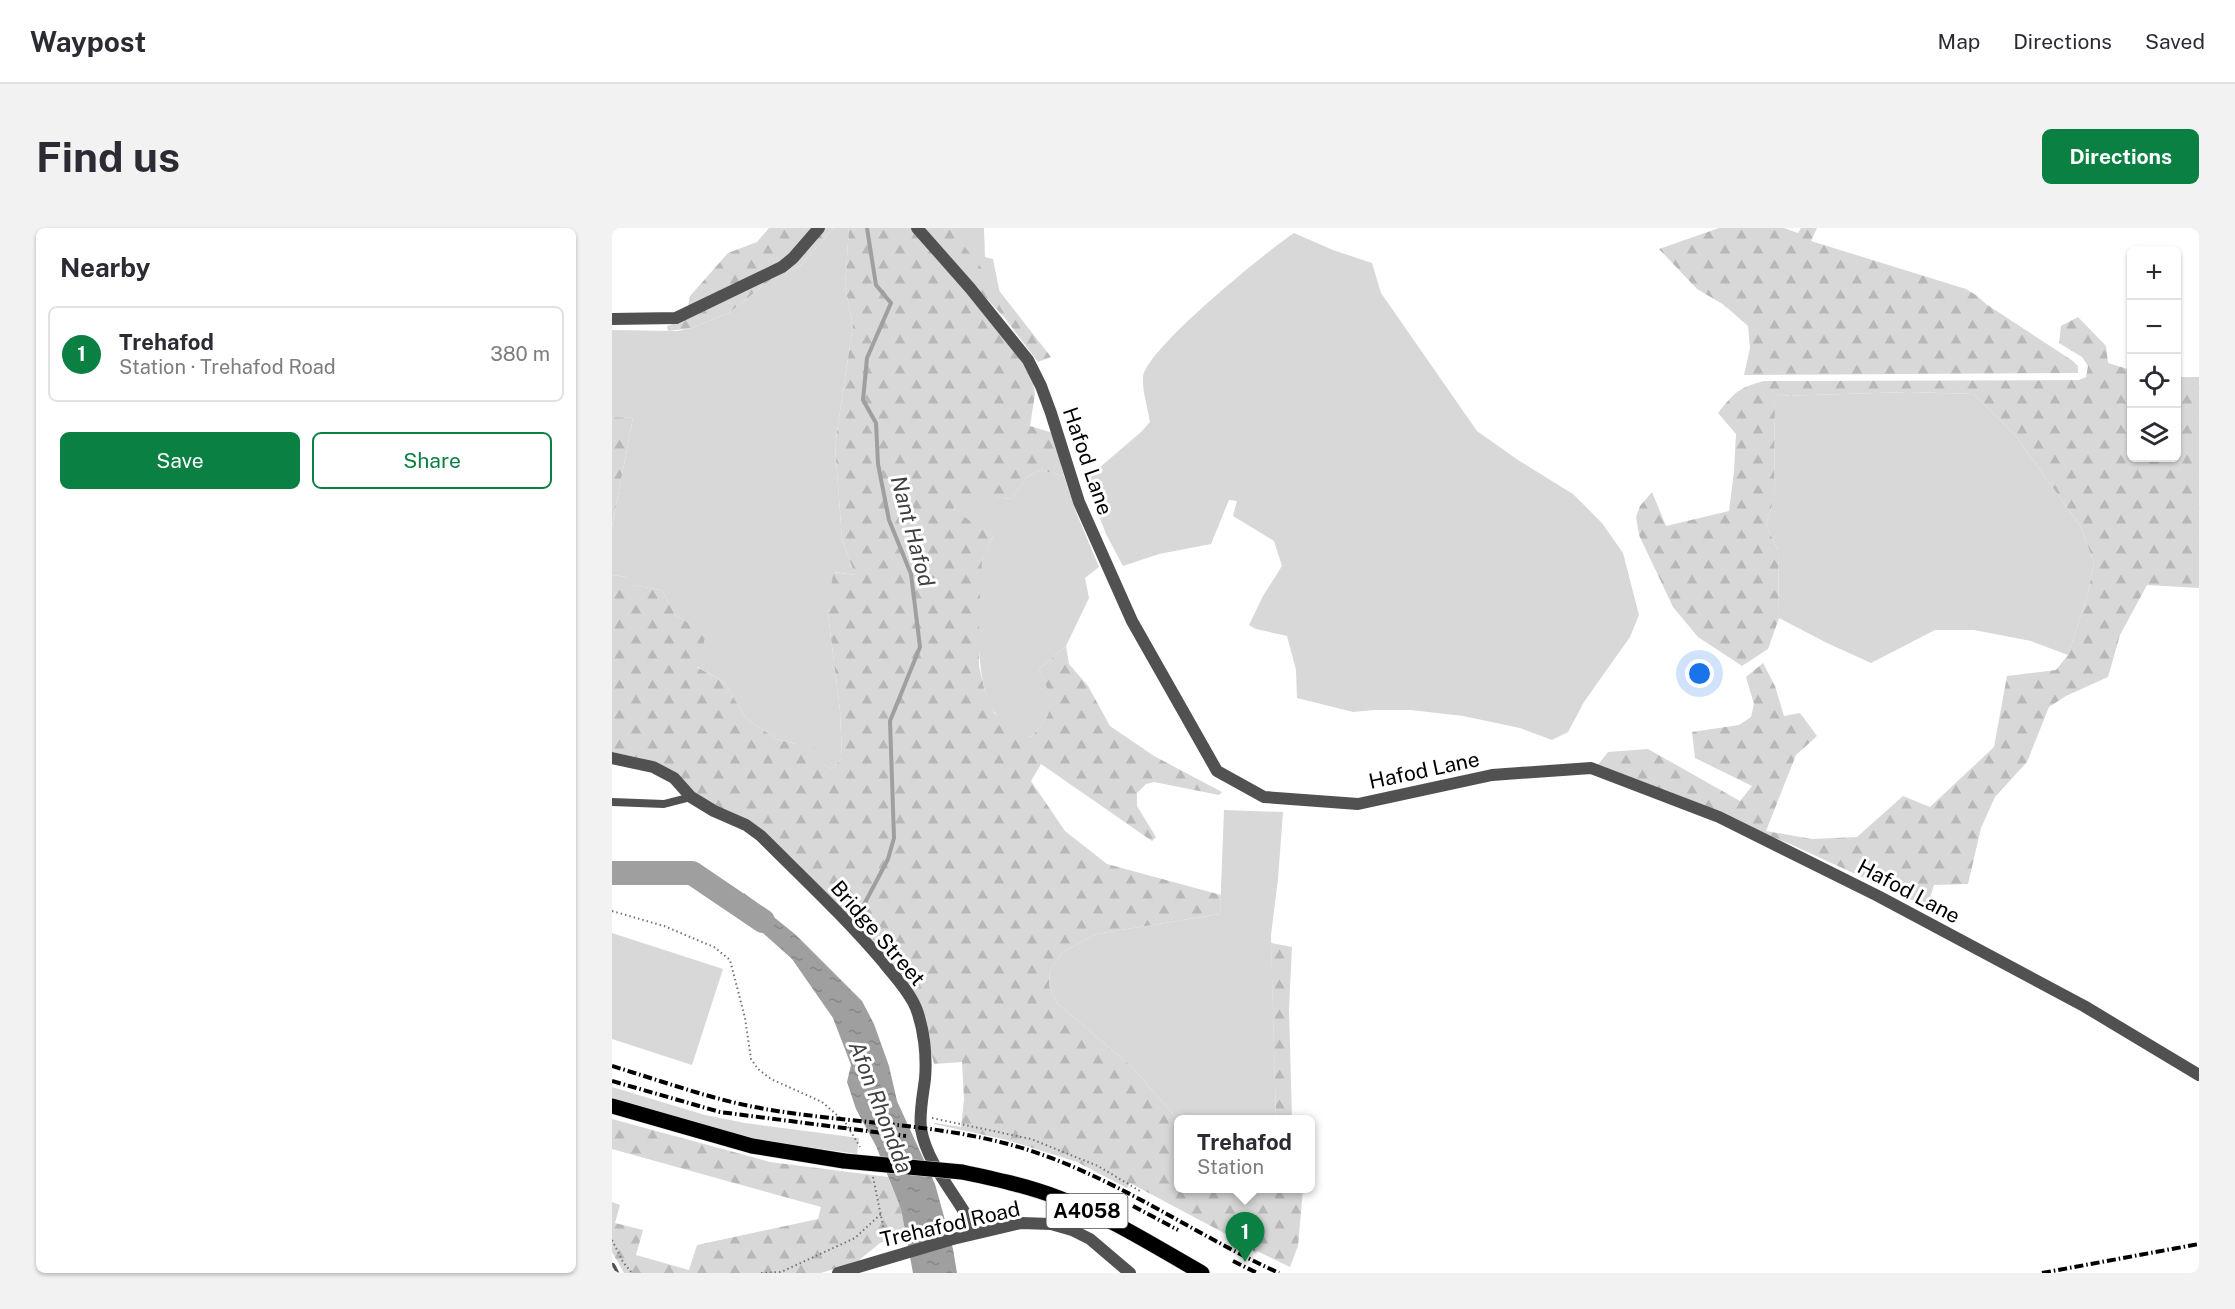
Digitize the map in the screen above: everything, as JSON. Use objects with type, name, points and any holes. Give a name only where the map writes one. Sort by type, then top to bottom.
[{"type":"main road","name":"A4058","points":[[612,1106],[752,1146],[844,1161],[962,1172],[1028,1188],[1061,1199],[1111,1222],[1202,1273]]},
{"type":"street","points":[[612,319],[676,318],[782,267],[819,228]]},
{"type":"street","name":"Hafod Lane","points":[[916,228],[970,288],[1028,360],[1047,404],[1079,502],[1131,621],[1216,771],[1264,796],[1358,804],[1492,775],[1591,768],[1719,817],[1878,896],[2084,1006],[2199,1075]]},
{"type":"street","name":"Bridge Street","points":[[612,758],[653,767],[674,778],[691,797],[714,812],[746,825],[761,836],[845,919],[905,989],[915,1006],[921,1023],[925,1053],[926,1076],[921,1116],[924,1141],[941,1177],[968,1214],[976,1233]]},
{"type":"street","name":"Trehafod Road","points":[[838,1273],[874,1268],[891,1256],[1021,1223],[1051,1224],[1072,1230],[1090,1239],[1130,1273]]},
{"type":"lane","points":[[612,802],[664,804],[691,797]]},
{"type":"lane","points":[[612,1267],[615,1273]]},
{"type":"path","points":[[612,911],[664,926],[714,947],[730,960],[745,1018],[751,1059],[758,1069],[771,1079],[822,1102],[845,1122],[860,1149]]},
{"type":"path","points":[[921,1116],[1031,1139],[1098,1166],[1140,1191]]},
{"type":"path","points":[[873,1177],[891,1256]]},
{"type":"path","points":[[761,1273],[781,1272],[855,1238],[882,1213]]},
{"type":"path","points":[[612,1240],[632,1273]]},
{"type":"path","points":[[1237,1242],[1255,1250],[1254,1252]]},
{"type":"green space","points":[[769,228],[812,228],[784,260],[688,307],[690,296],[728,253],[757,242]]},
{"type":"green space","points":[[823,228],[834,228],[800,266],[773,278],[730,312],[692,328],[668,331],[667,326],[685,320],[759,281]]},
{"type":"green space","points":[[834,228],[849,228],[845,286],[853,325],[835,445],[842,539],[855,575],[834,572],[828,614],[840,711],[842,758],[832,769],[796,744],[776,739],[746,718],[724,682],[696,666],[690,623],[676,616],[662,590],[631,585],[627,577],[612,575],[612,527],[633,418],[612,417],[612,330],[677,331],[692,328],[730,312],[773,278],[800,266]]},
{"type":"green space","points":[[849,228],[913,228],[1011,342],[1032,377],[1035,394],[1030,426],[1053,433],[1064,476],[1040,470],[1027,477],[1011,499],[962,494],[954,510],[993,536],[982,560],[979,666],[985,692],[994,713],[1031,737],[1046,719],[1050,705],[1050,698],[1039,669],[1066,646],[1069,664],[1088,686],[1110,726],[1154,756],[1222,792],[1219,795],[1154,782],[1146,784],[1137,793],[1137,806],[1156,837],[1152,841],[1041,764],[1031,781],[1065,831],[1107,864],[1221,895],[1220,914],[1096,934],[1063,952],[1050,970],[1049,986],[1057,1003],[1131,1066],[1174,1115],[1174,1193],[1303,1193],[1298,1246],[1290,1267],[1236,1244],[1237,1240],[1130,1183],[1127,1188],[1077,1162],[1007,1140],[934,1124],[961,1127],[964,1099],[962,1062],[934,1064],[928,1039],[909,986],[895,966],[778,847],[699,796],[660,765],[612,752],[612,575],[627,577],[632,585],[662,590],[676,616],[690,623],[705,638],[697,667],[724,682],[746,718],[776,739],[820,750],[824,765],[832,769],[842,758],[840,711],[828,614],[833,572],[855,575],[842,539],[835,445],[853,325],[845,286]]},
{"type":"green space","points":[[920,228],[950,228],[1051,357],[1038,362],[1004,317]]},
{"type":"green space","points":[[950,228],[984,228],[985,257],[993,259],[1000,294]]},
{"type":"green space","points":[[1719,228],[1784,228],[1798,233],[1801,228],[1817,228],[1811,241],[1966,289],[2073,361],[2078,366],[2078,373],[1744,375],[1750,348],[1748,326],[1724,305],[1697,289],[1659,249]]},
{"type":"green space","points":[[1294,233],[1333,250],[1372,263],[1381,293],[1477,431],[1573,494],[1602,523],[1623,553],[1639,615],[1630,637],[1584,702],[1568,732],[1552,740],[1520,728],[1463,716],[1411,710],[1353,712],[1297,698],[1296,670],[1287,636],[1256,629],[1249,625],[1263,596],[1282,566],[1274,541],[1233,516],[1237,501],[1229,500],[1211,544],[1159,554],[1123,566],[1106,534],[1085,480],[1150,422],[1143,377],[1149,364],[1164,345],[1235,279]]},
{"type":"green space","points":[[2078,317],[2106,346],[2108,363],[2127,369],[2127,462],[2181,462],[2181,377],[2199,377],[2199,588],[2147,585],[2120,635],[2108,677],[2066,696],[2049,707],[2027,762],[1995,797],[1981,828],[1968,884],[1934,885],[1927,907],[1790,844],[1597,766],[1608,752],[1648,749],[1740,801],[1752,786],[1695,758],[1692,732],[1739,725],[1751,717],[1754,704],[1746,677],[1763,663],[1775,686],[1784,716],[1800,713],[1817,736],[1796,755],[1766,831],[1812,839],[1857,837],[1903,796],[1930,807],[1994,747],[2007,676],[2056,670],[2068,655],[2088,593],[2094,563],[2081,527],[2015,435],[1974,394],[1909,392],[1775,396],[1774,499],[1766,525],[1778,550],[1779,618],[1768,649],[1742,666],[1698,637],[1673,607],[1639,535],[1636,517],[1640,506],[1652,492],[1666,526],[1729,511],[1736,434],[1718,413],[1733,395],[1748,386],[1764,381],[2079,380],[2086,377],[2088,366],[2082,357],[2059,343],[2061,326]]},
{"type":"green space","points":[[1909,392],[1974,394],[2015,435],[2081,527],[2094,563],[2088,593],[2068,655],[2031,641],[1974,630],[1935,630],[1871,663],[1779,618],[1778,550],[1766,525],[1774,499],[1775,396]]},
{"type":"green space","points":[[612,417],[633,418],[612,527]]},
{"type":"green space","points":[[1040,470],[1064,476],[1099,567],[1085,578],[1089,598],[1066,646],[1039,669],[1048,690],[1051,705],[1046,719],[1031,737],[996,714],[989,703],[984,686],[978,641],[980,575],[984,554],[993,536],[954,511],[961,493],[1011,499],[1027,477]]},
{"type":"green space","points":[[1224,810],[1283,812],[1271,935],[1276,1115],[1174,1115],[1131,1066],[1057,1003],[1049,986],[1050,970],[1063,952],[1096,934],[1220,914]]},
{"type":"green space","points":[[612,933],[723,969],[692,1065],[612,1039]]},
{"type":"green space","points":[[1271,943],[1292,947],[1289,1009],[1292,1115],[1276,1115]]},
{"type":"green space","points":[[612,1087],[705,1115],[745,1123],[859,1138],[857,1154],[758,1140],[612,1099]]},
{"type":"green space","points":[[612,1119],[770,1162],[888,1177],[901,1209],[906,1235],[880,1243],[858,1261],[821,1273],[624,1273],[612,1252],[612,1202],[620,1205],[615,1223],[643,1230],[636,1255],[689,1270],[697,1245],[818,1219],[821,1207],[612,1149]]},
{"type":"water","points":[[744,893],[796,935],[862,1001],[874,1024],[889,1066],[897,1101],[935,1184],[953,1249],[957,1273],[913,1273],[901,1209],[876,1146],[856,1109],[847,1082],[851,1065],[833,1018],[792,959],[732,910]]},
{"type":"waterway","name":"Nant Hafod","points":[[858,916],[888,859],[894,838],[890,721],[920,647],[911,574],[889,520],[878,464],[876,423],[863,400],[867,358],[891,303],[876,285],[867,228]]},
{"type":"waterway","name":"Afon Rhondda","points":[[612,873],[692,873],[763,921]]},
{"type":"railway","points":[[612,1066],[707,1095],[765,1109],[918,1127],[978,1137],[1044,1155],[1113,1185],[1279,1273]]},
{"type":"railway","points":[[612,1081],[720,1112],[906,1136]]},
{"type":"railway","points":[[1133,1206],[1178,1230]]},
{"type":"railway","points":[[2042,1273],[2199,1244]]},
{"type":"railway","points":[[1233,1261],[1257,1273]]},
{"type":"place","name":"Trehafod","points":[[1245,1262]]}]
